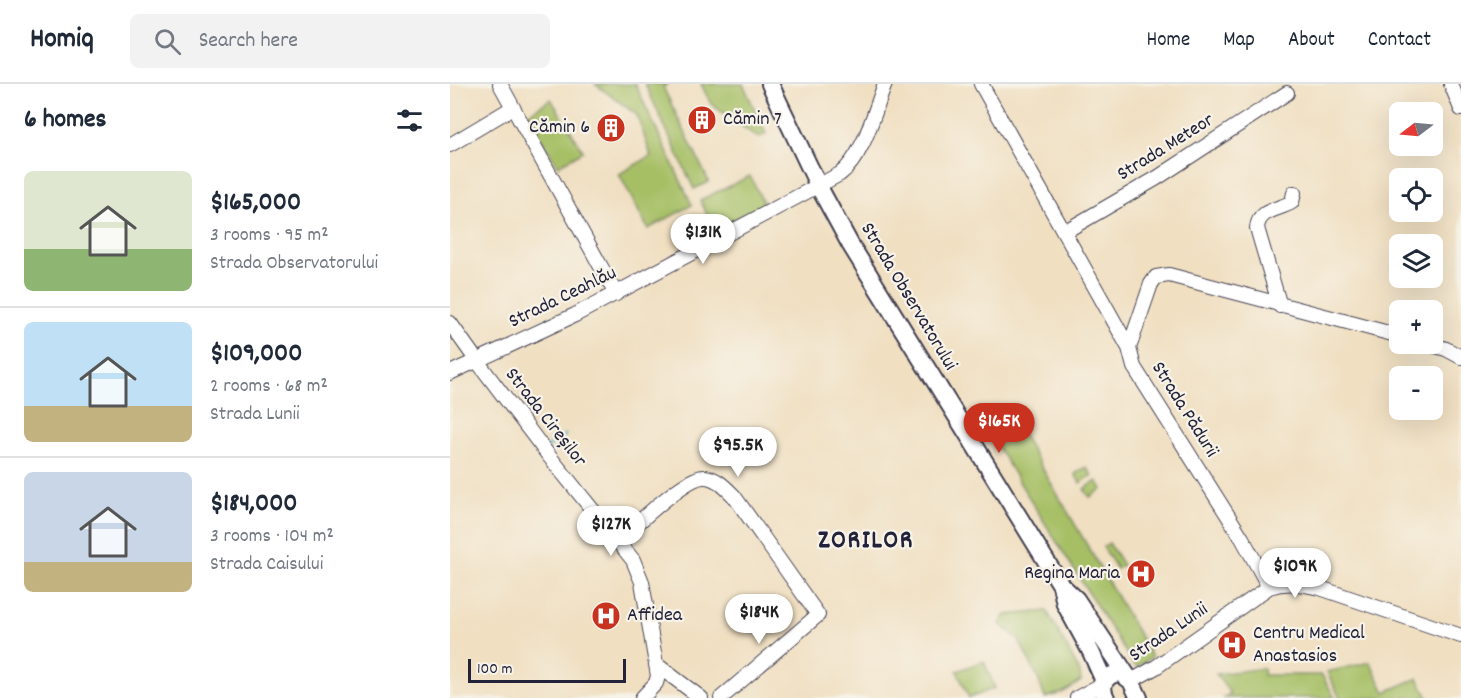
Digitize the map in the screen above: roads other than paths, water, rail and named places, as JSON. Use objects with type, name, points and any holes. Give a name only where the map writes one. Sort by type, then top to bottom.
[{"type":"main road","name":"Strada Observatorului","points":[[770,84],[819,187],[850,244],[1060,585],[1065,604],[1103,686]]},
{"type":"main road","name":"Strada Observatorului","points":[[1060,585],[1076,599],[1132,688]]},
{"type":"main road","points":[[1103,686],[1115,673],[1120,673],[1132,688]]},
{"type":"street","points":[[500,84],[616,294]]},
{"type":"street","name":"Strada Ceahlău","points":[[450,373],[616,294],[819,187],[846,170],[854,160],[885,84]]},
{"type":"street","points":[[981,84],[1129,348]]},
{"type":"street","points":[[1451,84],[1461,109]]},
{"type":"street","name":"Strada Meteor","points":[[1064,232],[1157,178],[1287,93]]},
{"type":"street","points":[[452,139],[512,108]]},
{"type":"street","points":[[1280,306],[1257,228],[1264,214],[1292,202],[1294,194]]},
{"type":"street","name":"Strada Pădurii","points":[[1269,588],[1236,529],[1134,367],[1129,348],[1151,284],[1160,275],[1168,275],[1389,333]]},
{"type":"street","name":"Strada Cireșilor","points":[[450,323],[549,456],[633,560],[642,582],[657,664],[656,683],[642,698]]},
{"type":"street","points":[[1443,348],[1461,357]]},
{"type":"street","points":[[618,541],[688,482],[704,477],[711,479],[727,488],[734,496],[818,615],[721,698]]},
{"type":"street","name":"Strada Lunii","points":[[1132,688],[1156,667],[1269,588],[1289,583],[1320,588],[1461,636]]},
{"type":"street","points":[[657,664],[701,698]]},
{"type":"street","points":[[1084,696],[1103,686]]},
{"type":"waterway","points":[[547,448],[565,435]]},
{"type":"place","name":"Cămin 7","points":[[702,120]]},
{"type":"place","name":"Cămin 6","points":[[611,128]]},
{"type":"place","name":"Regina Maria","points":[[1141,574]]},
{"type":"place","name":"Affidea","points":[[606,616]]},
{"type":"place","name":"Centru Medical Anastasios","points":[[1232,645]]},
{"type":"district","name":"ZORILOR","points":[[866,541]]}]
